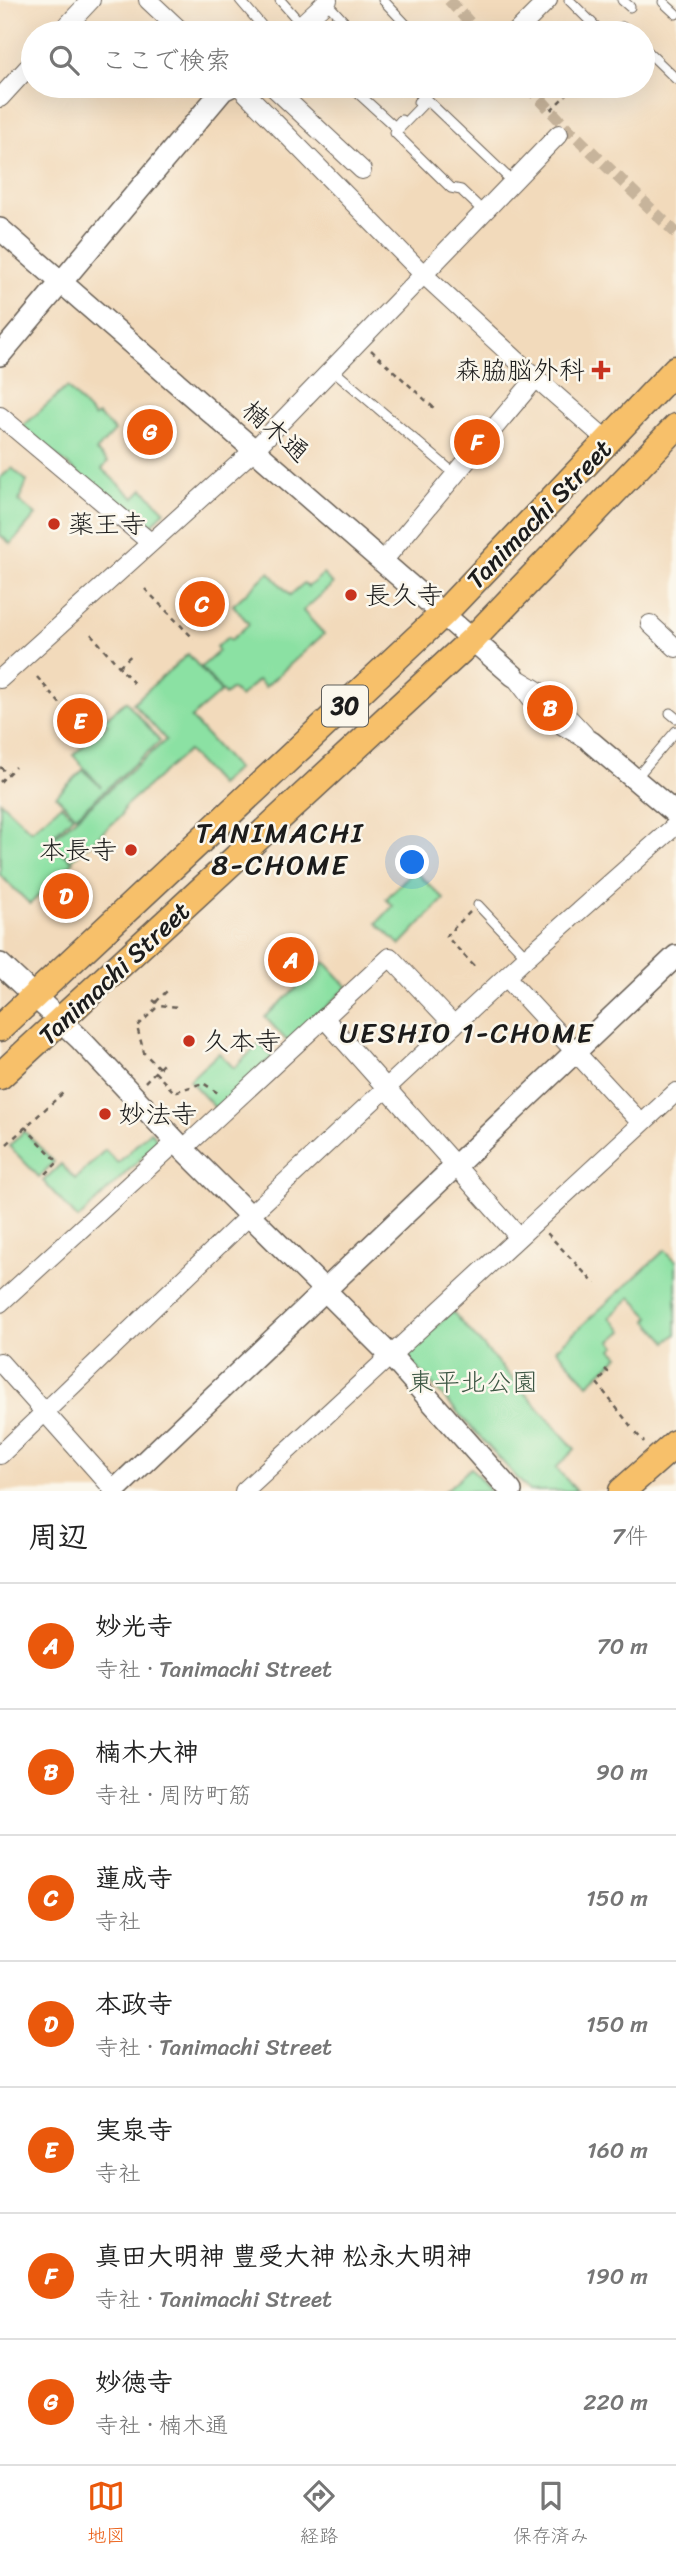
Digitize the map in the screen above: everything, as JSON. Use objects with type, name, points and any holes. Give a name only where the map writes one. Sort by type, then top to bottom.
[{"type":"main road","name":"Tanimachi Street","points":[[0,1028],[443,614],[676,369]]},
{"type":"main road","name":"Tanimachi Street","points":[[0,1076],[473,639],[676,427]]},
{"type":"main road","points":[[622,1491],[676,1443]]},
{"type":"street","points":[[71,21],[91,0]]},
{"type":"street","points":[[148,0],[170,21]]},
{"type":"street","points":[[527,21],[548,0]]},
{"type":"street","points":[[309,21],[327,1]]},
{"type":"street","points":[[0,98],[21,75]]},
{"type":"street","points":[[4,341],[62,282],[216,98]]},
{"type":"street","points":[[251,98],[424,275],[608,441]]},
{"type":"street","points":[[285,98],[362,170]]},
{"type":"street","points":[[0,678],[254,450],[559,134]]},
{"type":"street","name":"楠木通","points":[[0,229],[514,676]]},
{"type":"street","points":[[383,561],[536,378]]},
{"type":"street","points":[[0,416],[150,542]]},
{"type":"street","points":[[650,624],[676,648]]},
{"type":"street","points":[[514,676],[544,715],[591,742],[676,814]]},
{"type":"street","points":[[0,1455],[387,1087],[527,957],[676,825]]},
{"type":"street","points":[[0,1362],[115,1491],[676,956]]},
{"type":"street","points":[[0,1303],[179,1145],[230,1106],[390,957],[454,1025]]},
{"type":"street","points":[[0,964],[61,1022],[323,1291],[391,1356],[511,1491]]},
{"type":"street","points":[[506,977],[641,1123]]},
{"type":"street","points":[[324,1018],[518,1236]]},
{"type":"street","points":[[244,1491],[676,1091]]},
{"type":"lane","points":[[240,0],[258,21]]},
{"type":"lane","points":[[280,0],[295,21]]},
{"type":"lane","points":[[383,0],[403,21]]},
{"type":"lane","points":[[569,0],[590,21]]},
{"type":"lane","points":[[622,0],[630,7]]},
{"type":"lane","points":[[327,1],[344,21]]},
{"type":"lane","points":[[663,2],[676,14]]},
{"type":"lane","points":[[655,59],[676,79]]},
{"type":"lane","points":[[363,98],[395,127],[422,98]]},
{"type":"lane","points":[[484,212],[461,190],[452,188],[396,134],[428,100],[513,182]]},
{"type":"lane","points":[[333,370],[456,475]]},
{"type":"lane","points":[[635,779],[676,731]]},
{"type":"lane","points":[[478,905],[527,957]]},
{"type":"path","points":[[551,110],[563,98]]},
{"type":"path","points":[[361,340],[435,410]]},
{"type":"path","points":[[145,589],[194,639]]},
{"type":"path","points":[[91,634],[136,685]]},
{"type":"path","points":[[118,666],[134,653]]},
{"type":"path","points":[[37,677],[62,706]]},
{"type":"path","points":[[0,767],[8,774]]},
{"type":"path","points":[[0,782],[15,767]]},
{"type":"path","points":[[474,966],[446,936],[478,905]]},
{"type":"path","points":[[159,1068],[144,1053],[138,1027],[168,990]]},
{"type":"path","points":[[156,1003],[179,1007]]},
{"type":"path","points":[[140,1087],[165,1062]]},
{"type":"path","points":[[155,1072],[174,1092],[203,1083],[210,1086],[230,1106]]},
{"type":"path","points":[[7,1144],[64,1091]]},
{"type":"path","points":[[25,1127],[58,1162],[44,1176]]},
{"type":"path","points":[[535,1220],[595,1284]]},
{"type":"path","points":[[606,1368],[608,1372],[597,1383],[633,1429]]},
{"type":"path","points":[[636,1433],[643,1442]]},
{"type":"green space","points":[[67,387],[94,417],[98,415],[115,431],[96,451],[108,462],[102,469],[134,498],[143,489],[165,511],[151,526],[140,525],[22,427]]},
{"type":"green space","points":[[12,468],[27,481],[19,501],[36,515],[11,544],[0,535],[0,478]]},
{"type":"green space","points":[[269,572],[290,595],[304,583],[308,587],[323,574],[333,584],[303,611],[324,634],[265,687],[258,680],[240,697],[232,689],[225,695],[201,667],[219,651],[216,647],[228,637],[231,640],[249,624],[233,605]]},
{"type":"green space","points":[[188,654],[221,692],[191,718],[237,769],[219,785],[188,751],[125,806],[121,816],[73,859],[50,841],[166,740],[133,703]]},
{"type":"green space","points":[[126,701],[160,741],[76,816],[56,796],[83,770],[101,787],[73,755],[107,725],[104,720]]},
{"type":"green space","points":[[0,801],[31,831],[61,805],[73,816],[48,841],[73,862],[30,904],[0,875]]},
{"type":"green space","points":[[414,870],[444,899],[400,945],[377,923],[393,906],[386,899]]},
{"type":"green space","points":[[325,962],[348,987],[288,1042],[265,1017]]},
{"type":"green space","points":[[260,1043],[273,1057],[217,1110],[189,1080],[219,1053],[234,1068]]},
{"type":"green space","points":[[24,1131],[54,1162],[39,1177],[9,1146]]},
{"type":"green space","points":[[150,1131],[159,1141],[78,1219],[43,1181],[61,1164],[75,1179],[105,1150],[118,1163]]},
{"type":"green space","points":[[665,1250],[676,1261],[676,1334],[667,1342],[647,1320],[650,1317],[631,1297],[610,1317],[623,1331],[611,1341],[616,1346],[612,1349],[619,1356],[588,1384],[556,1349]]},
{"type":"green space","name":"東平北公園","points":[[452,1311],[575,1449],[556,1468],[577,1491],[529,1491],[409,1359],[409,1353]]},
{"type":"green space","points":[[471,1468],[491,1491],[445,1491]]},
{"type":"tunnel","points":[[449,0],[468,21]]},
{"type":"tunnel","points":[[539,98],[676,233]]},
{"type":"place","name":"森脇脳外科","points":[[601,370]]},
{"type":"place","name":"妙徳寺","points":[[150,432]]},
{"type":"place","name":"真田大明神 豊受大神 松永大明神","points":[[477,442]]},
{"type":"place","name":"薬王寺","points":[[54,524]]},
{"type":"place","name":"長久寺","points":[[351,595]]},
{"type":"place","name":"蓮成寺","points":[[202,604]]},
{"type":"place","name":"楠木大神","points":[[550,708]]},
{"type":"place","name":"実泉寺","points":[[80,721]]},
{"type":"place","name":"本長寺","points":[[131,850]]},
{"type":"place","name":"本政寺","points":[[66,896]]},
{"type":"place","name":"妙光寺","points":[[291,960]]},
{"type":"place","name":"久本寺","points":[[189,1041]]},
{"type":"place","name":"妙法寺","points":[[105,1114]]},
{"type":"district","name":"TANIMACHI 8-CHOME","points":[[280,848]]},
{"type":"district","name":"UESHIO 1-CHOME","points":[[467,1032]]}]
